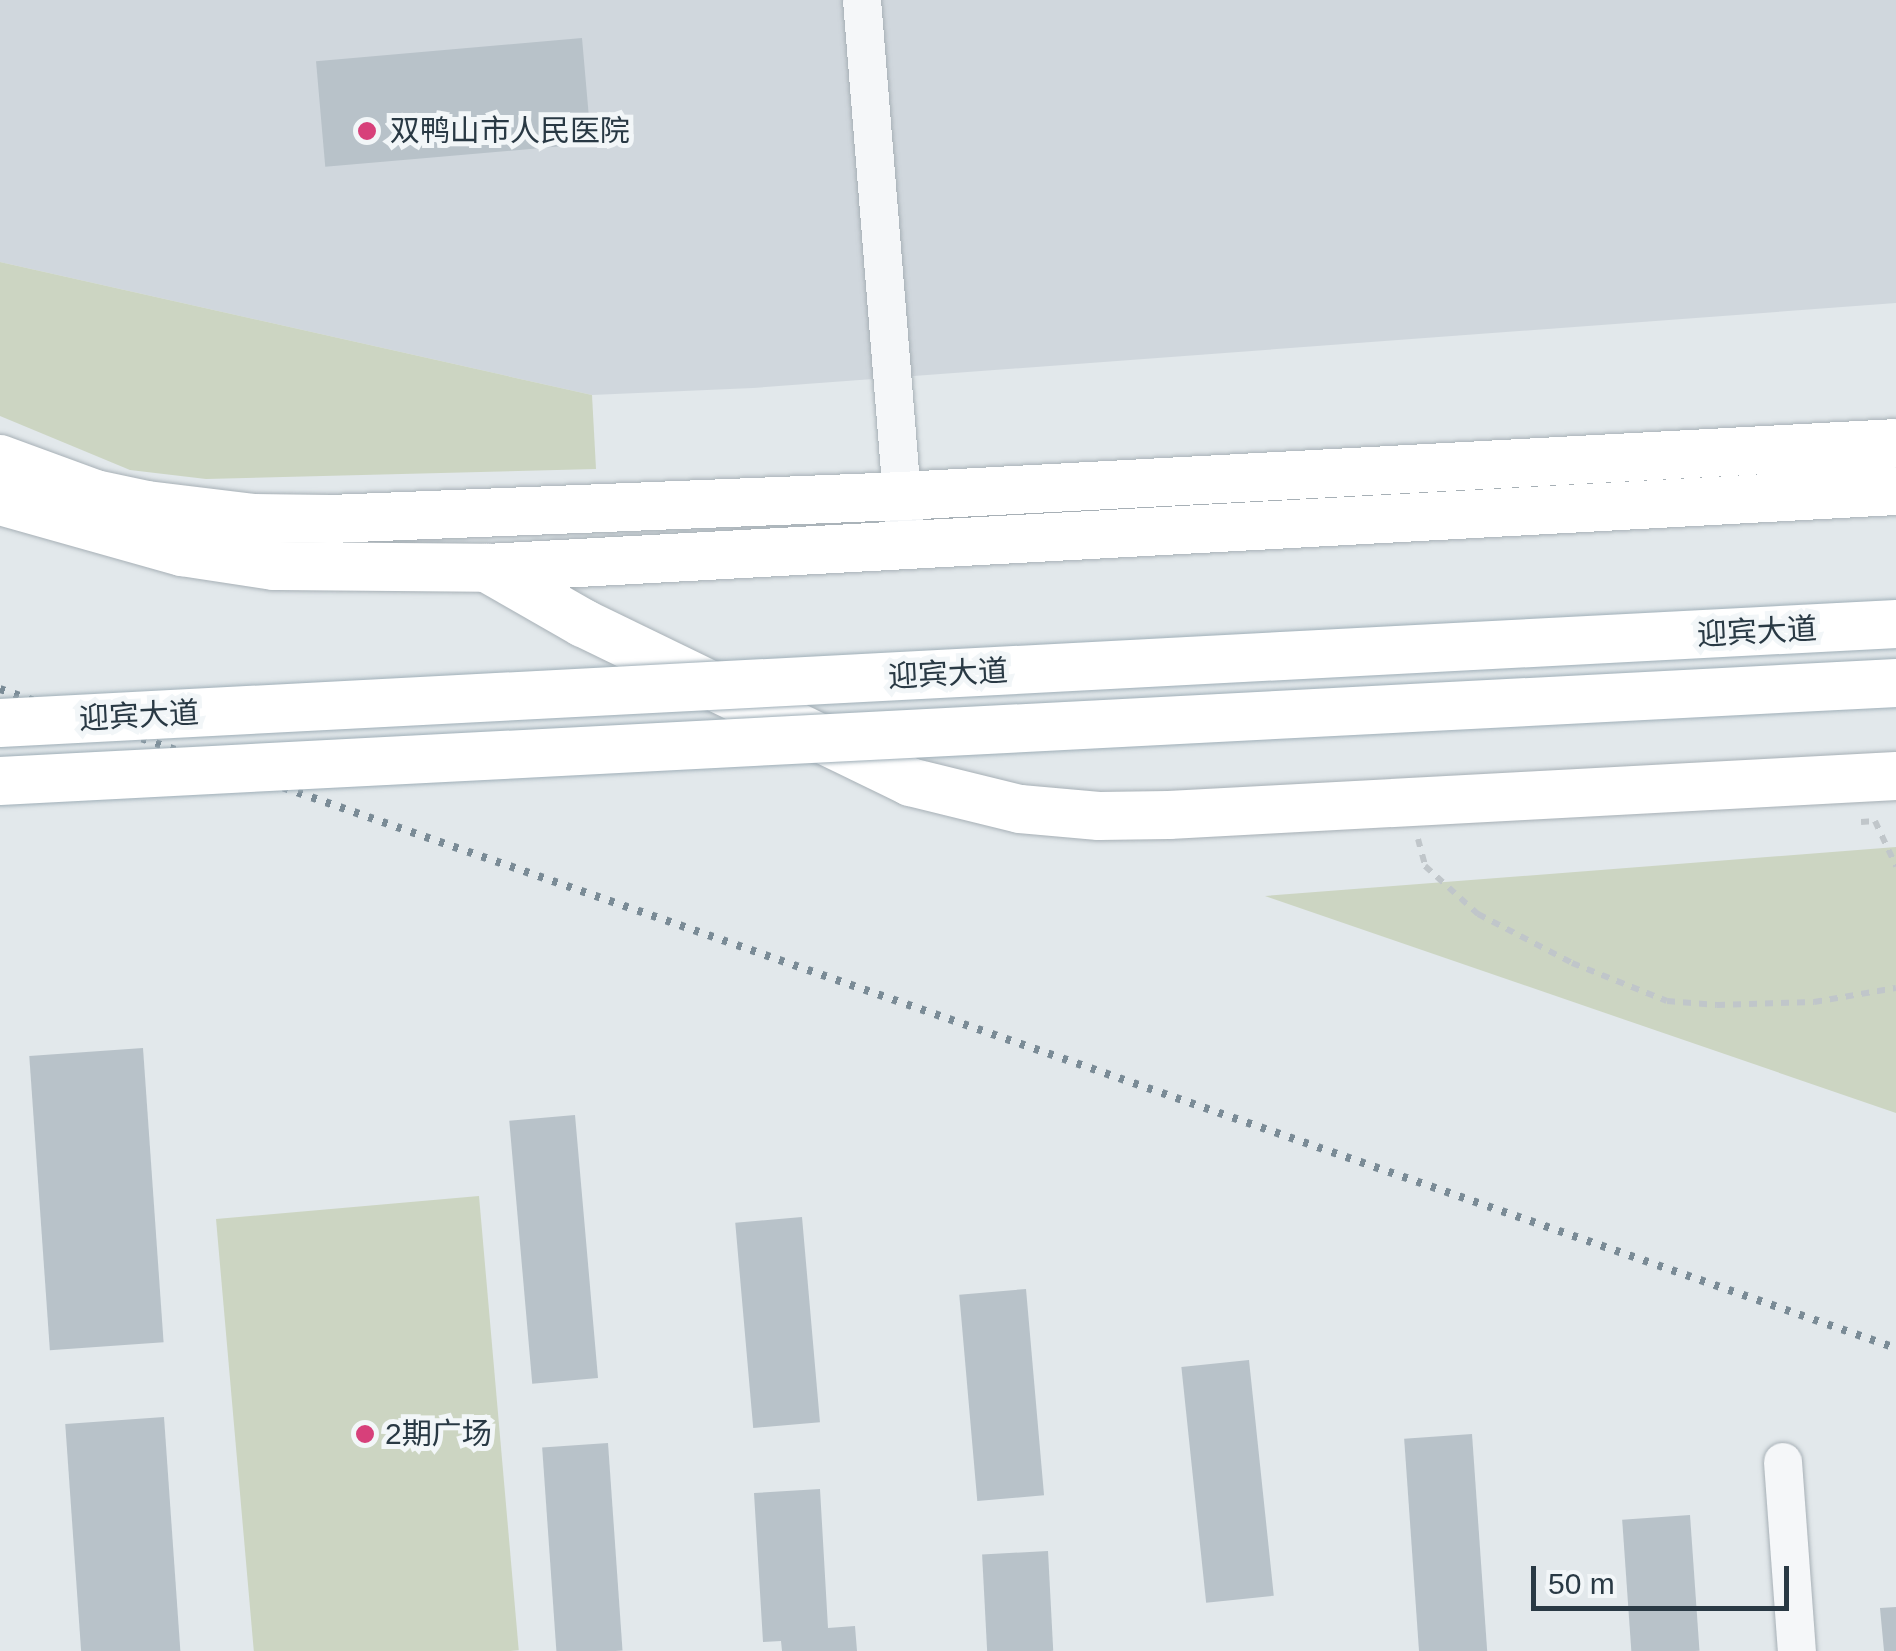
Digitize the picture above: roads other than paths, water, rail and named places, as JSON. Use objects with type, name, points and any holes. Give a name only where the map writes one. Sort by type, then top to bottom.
[{"type":"main road","points":[[0,501],[182,552],[274,566],[487,568],[904,519],[1896,443]]},
{"type":"main road","points":[[0,459],[95,494],[254,518],[904,519],[1896,491]]},
{"type":"main road","points":[[487,568],[583,622],[910,782],[1020,809],[1099,816],[1414,822],[1896,776]]},
{"type":"main road","name":"迎宾大道","points":[[0,723],[1896,624]]},
{"type":"main road","points":[[0,782],[1896,683]]},
{"type":"street","points":[[862,0],[904,519]]},
{"type":"street","points":[[1783,1462],[1797,1651]]},
{"type":"railway","points":[[0,689],[1896,1348]]},
{"type":"place","name":"双鸭山市人民医院","points":[[367,131]]},
{"type":"place","name":"2期广场","points":[[365,1434]]}]
